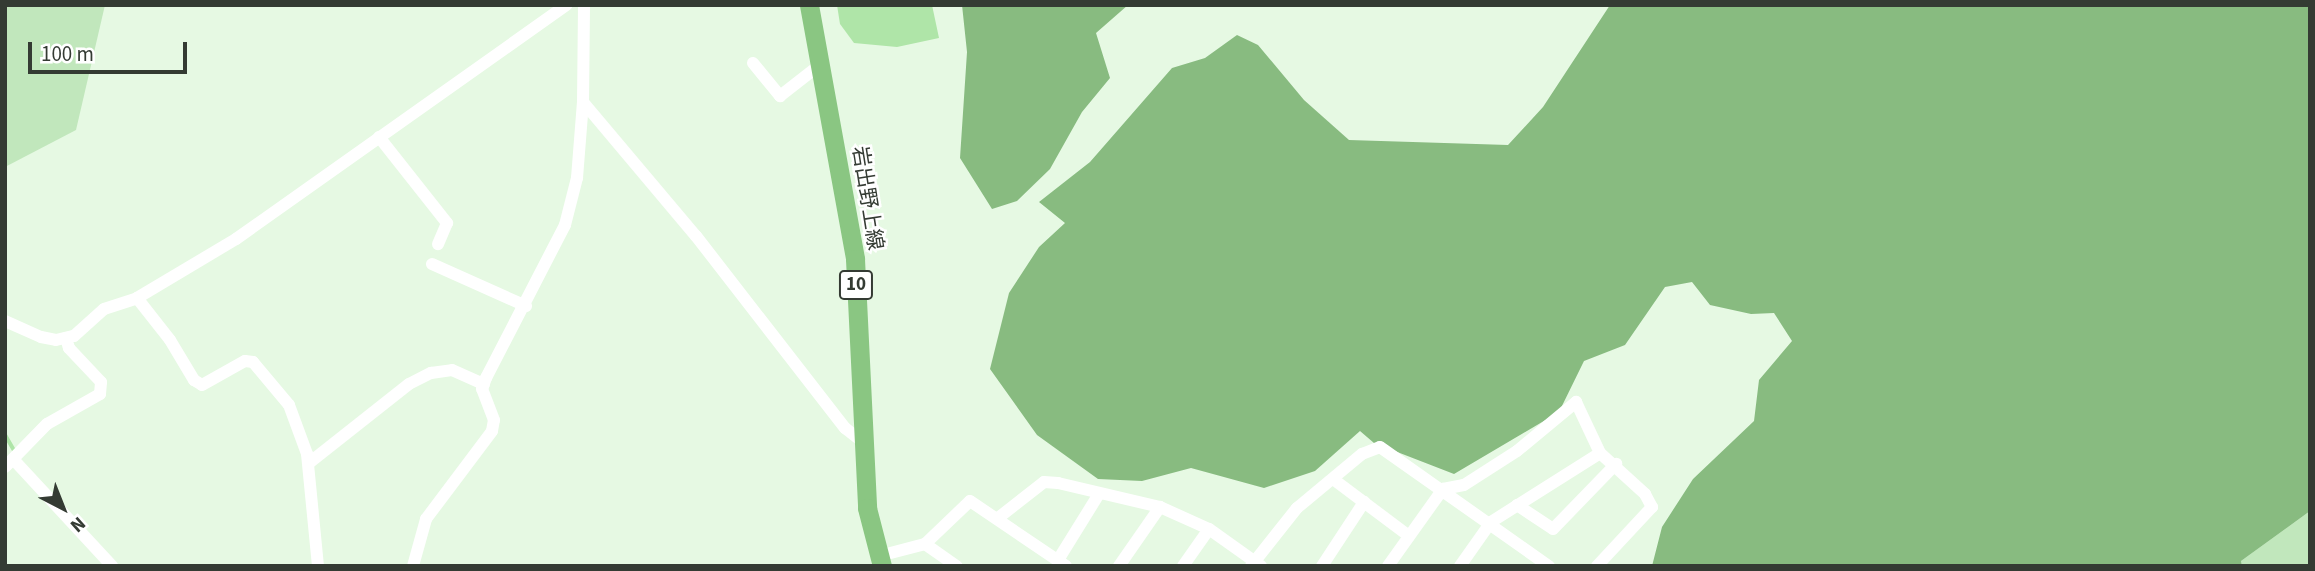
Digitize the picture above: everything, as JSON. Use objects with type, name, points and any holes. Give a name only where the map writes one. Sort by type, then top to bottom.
[{"type":"main road","name":"岩出野上線","points":[[809,5],[855,259],[869,530],[880,561]]},
{"type":"street","points":[[5,321],[41,337],[66,338],[104,309],[136,298],[236,239],[567,5]]},
{"type":"street","points":[[413,566],[426,519],[492,431],[495,420],[484,384],[565,225],[577,178],[583,102],[584,5]]},
{"type":"street","points":[[754,63],[780,96],[821,64]]},
{"type":"street","points":[[583,102],[696,236],[850,435],[864,443]]},
{"type":"street","points":[[379,137],[447,223],[438,244]]},
{"type":"street","points":[[432,264],[526,306]]},
{"type":"street","points":[[136,298],[202,385],[245,361],[253,362],[297,420],[309,463],[318,566]]},
{"type":"street","points":[[66,338],[69,348],[101,382],[100,394],[47,424],[9,463],[113,566]]},
{"type":"street","points":[[309,463],[409,384],[431,373],[452,370],[484,384]]},
{"type":"street","points":[[1388,566],[1443,488],[1464,485],[1517,451],[1576,402],[1600,453],[1616,464],[1646,494],[1652,507],[1597,566]]},
{"type":"street","points":[[998,518],[1044,482],[1160,508],[1209,529],[1255,564],[1297,508],[1362,454],[1380,447],[1443,488],[1549,566]]},
{"type":"street","points":[[1460,566],[1490,522],[1600,453]]},
{"type":"street","points":[[1517,505],[1553,529],[1616,464]]},
{"type":"street","points":[[1333,479],[1409,536]]},
{"type":"street","points":[[880,561],[925,544],[970,501],[1062,563],[1099,494]]},
{"type":"street","points":[[1322,566],[1364,502]]},
{"type":"street","points":[[1119,566],[1160,508]]},
{"type":"street","points":[[1183,566],[1209,529]]},
{"type":"street","points":[[925,544],[957,566]]},
{"type":"street","points":[[94,566],[103,555]]},
{"type":"shaded area","points":[[5,5],[105,5],[76,130],[5,167]]},
{"type":"shaded area","points":[[837,5],[932,5],[939,38],[897,47],[854,43],[840,24]]},
{"type":"shaded area","points":[[962,5],[1128,5],[1096,33],[1110,78],[1082,112],[1050,169],[1017,201],[992,209],[960,158],[967,52]]},
{"type":"shaded area","points":[[1610,5],[2310,5],[2310,511],[2241,561],[2242,566],[1652,566],[1662,527],[1693,479],[1754,421],[1759,380],[1792,341],[1774,313],[1751,314],[1710,305],[1692,282],[1665,287],[1625,345],[1584,361],[1559,412],[1454,474],[1374,443],[1360,431],[1315,471],[1264,488],[1191,468],[1142,481],[1098,479],[1037,435],[990,369],[1009,293],[1039,247],[1065,223],[1039,202],[1090,162],[1172,68],[1205,58],[1237,35],[1258,45],[1304,100],[1349,140],[1508,145],[1543,107]]},
{"type":"shaded area","points":[[2310,511],[2310,566],[2242,566],[2241,561]]},
{"type":"waterway","points":[[5,434],[15,451]]}]
